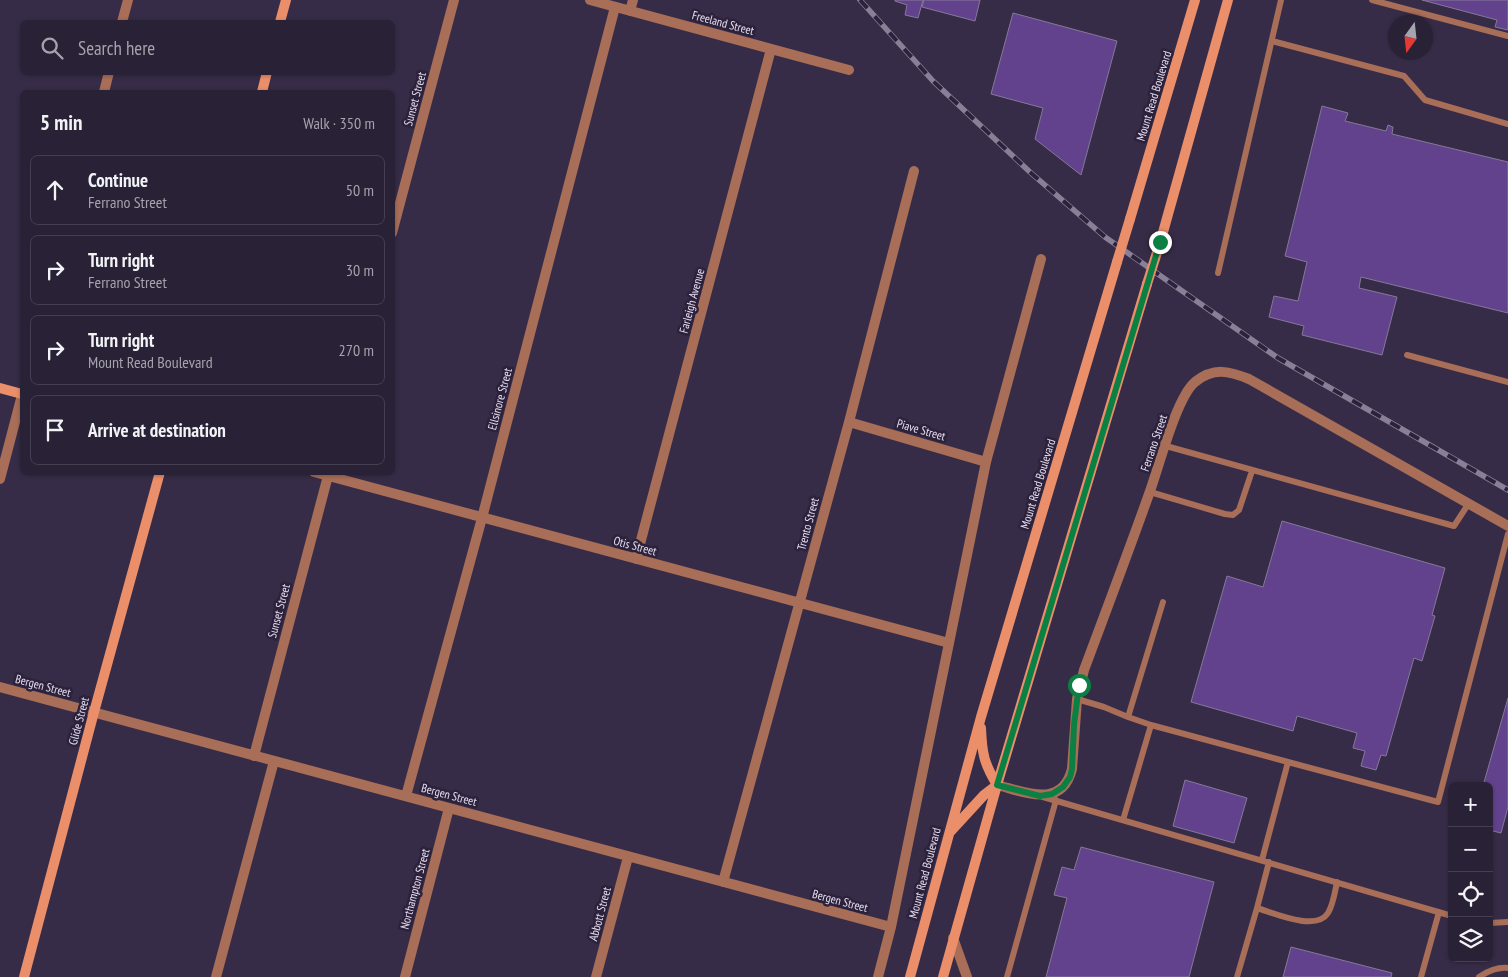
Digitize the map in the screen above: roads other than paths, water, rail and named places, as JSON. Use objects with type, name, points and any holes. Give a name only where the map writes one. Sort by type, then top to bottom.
[{"type":"main road","points":[[281,20],[286,0]]},
{"type":"main road","name":"Mount Read Boulevard","points":[[910,977],[981,717],[1195,0]]},
{"type":"main road","points":[[943,977],[997,785],[1160,242],[1228,0]]},
{"type":"main road","points":[[262,90],[266,75]]},
{"type":"main road","points":[[0,388],[20,394]]},
{"type":"main road","name":"Glide Street","points":[[24,977],[159,475]]},
{"type":"main road","points":[[981,717],[982,748],[986,766],[997,785]]},
{"type":"main road","points":[[949,834],[984,794],[997,785]]},
{"type":"street","points":[[123,20],[128,0]]},
{"type":"street","name":"Sunset Street","points":[[395,222],[454,0]]},
{"type":"street","name":"Freeland Street","points":[[590,0],[849,70]]},
{"type":"street","points":[[630,11],[633,0]]},
{"type":"street","name":"Ellsinore Street","points":[[406,796],[482,518],[615,7]]},
{"type":"street","name":"Farleigh Avenue","points":[[636,559],[772,49]]},
{"type":"street","points":[[104,90],[108,75]]},
{"type":"street","name":"Trento Street","points":[[723,882],[849,422],[914,171]]},
{"type":"street","name":"Mount Read Boulevard","points":[[878,977],[891,927],[986,462],[1041,259]]},
{"type":"street","name":"Ferrano Street","points":[[1040,796],[1052,794],[1063,787],[1070,777],[1077,699],[1084,670],[1184,396],[1194,382],[1209,373],[1228,371],[1249,379],[1508,526]]},
{"type":"street","points":[[0,479],[20,403]]},
{"type":"street","name":"Piave Street","points":[[849,422],[986,462]]},
{"type":"street","name":"Sunset Street","points":[[254,756],[328,475]]},
{"type":"street","name":"Otis Street","points":[[332,475],[482,518],[949,644]]},
{"type":"street","name":"Bergen Street","points":[[0,687],[891,927]]},
{"type":"street","points":[[216,977],[274,761]]},
{"type":"street","points":[[997,785],[1040,796]]},
{"type":"street","name":"Northampton Street","points":[[405,977],[449,808]]},
{"type":"street","name":"Abbott Street","points":[[596,977],[628,856]]},
{"type":"street","points":[[953,938],[967,977]]},
{"type":"lane","points":[[1218,273],[1281,0]]},
{"type":"lane","points":[[1372,0],[1508,36]]},
{"type":"lane","points":[[1272,40],[1404,76],[1425,100],[1508,124]]},
{"type":"lane","points":[[1407,355],[1508,382]]},
{"type":"lane","points":[[1166,446],[1454,526],[1469,503]]},
{"type":"lane","points":[[1150,492],[1233,515],[1240,510],[1252,471]]},
{"type":"lane","points":[[1077,699],[1151,725],[1438,802],[1508,534]]},
{"type":"lane","points":[[1128,717],[1163,602]]},
{"type":"lane","points":[[1123,820],[1151,725]]},
{"type":"lane","points":[[1262,860],[1288,762]]},
{"type":"lane","points":[[1040,796],[1448,915]]},
{"type":"lane","points":[[1007,977],[1056,800]]},
{"type":"lane","points":[[1237,977],[1269,862]]},
{"type":"lane","points":[[1257,908],[1302,921],[1313,922],[1323,918],[1328,912],[1337,882]]},
{"type":"lane","points":[[1421,977],[1439,912]]},
{"type":"lane","points":[[1493,923],[1508,922]]},
{"type":"lane","points":[[1479,977],[1487,972],[1508,968]]},
{"type":"railway","points":[[860,0],[933,81],[1031,173],[1105,237],[1278,358],[1508,490]]}]
